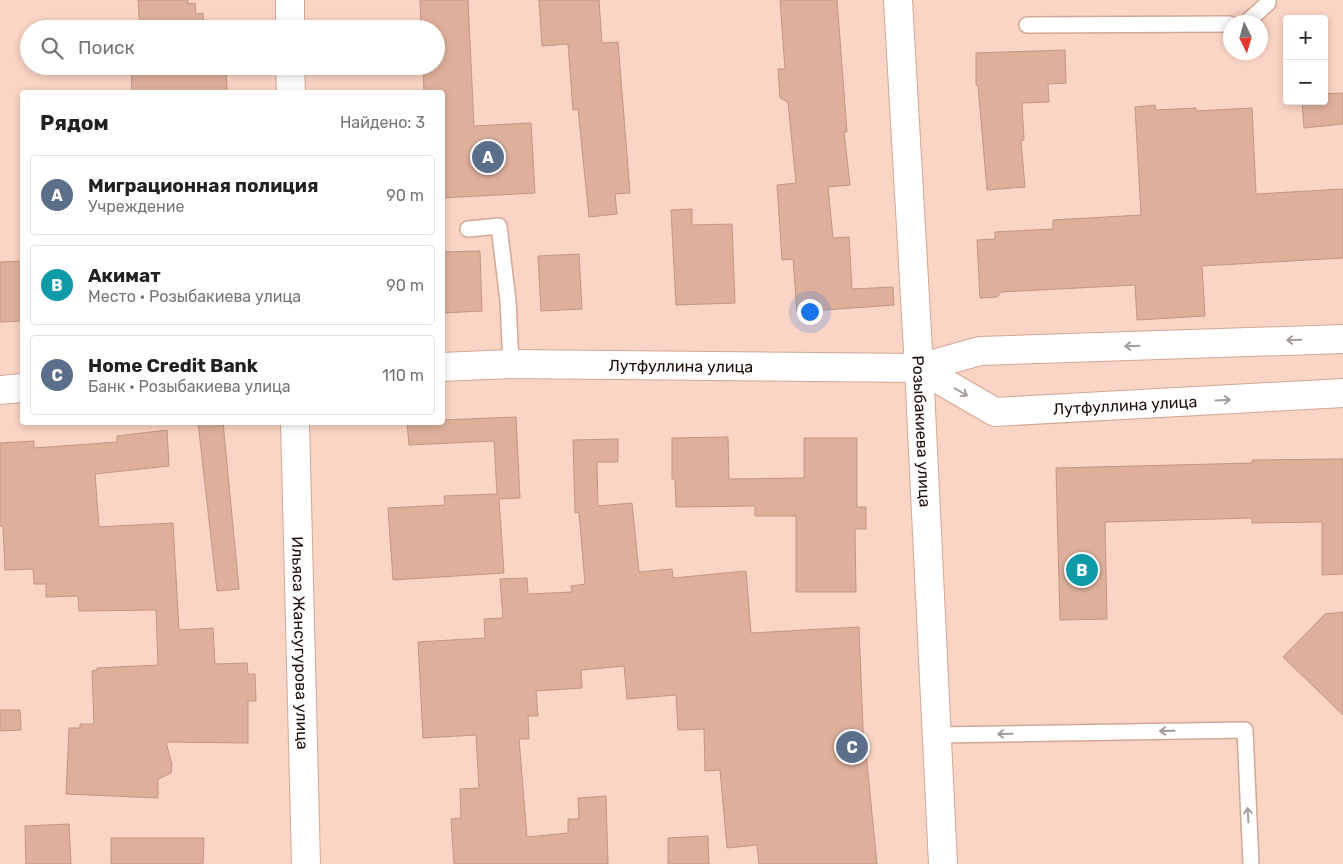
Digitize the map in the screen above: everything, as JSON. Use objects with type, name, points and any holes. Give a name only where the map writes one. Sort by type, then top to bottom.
[{"type":"street","points":[[290,0],[290,20]]},
{"type":"street","name":"Розыбакиева улица","points":[[898,0],[919,368],[943,864]]},
{"type":"street","points":[[290,75],[291,90]]},
{"type":"street","name":"Лутфуллина улица","points":[[445,367],[512,364],[919,368],[980,351],[1343,339]]},
{"type":"street","name":"Лутфуллина улица","points":[[919,368],[995,412],[1343,393]]},
{"type":"street","points":[[0,390],[20,388]]},
{"type":"street","name":"Ильяса Жансугурова улица","points":[[295,425],[306,864]]},
{"type":"lane","points":[[1255,15],[1268,3],[1268,0]]},
{"type":"lane","points":[[1027,25],[1223,24]]},
{"type":"lane","points":[[468,228],[499,226],[508,301],[512,364]]},
{"type":"lane","points":[[938,735],[1245,730],[1250,864]]},
{"type":"building","points":[[138,0],[188,0],[188,4],[195,3],[196,14],[203,13],[203,20],[139,20]]},
{"type":"building","points":[[420,0],[468,0],[474,126],[531,123],[535,193],[445,198],[445,90],[424,90],[423,75],[445,75],[445,20],[421,20]]},
{"type":"building","points":[[539,0],[599,0],[602,43],[618,42],[630,193],[615,194],[617,214],[589,217],[578,109],[573,110],[568,44],[542,46]]},
{"type":"building","points":[[780,0],[837,0],[847,132],[844,132],[850,185],[828,187],[833,238],[849,237],[852,289],[893,287],[894,305],[797,312],[793,259],[782,260],[777,185],[796,183],[788,102],[780,98],[778,69],[785,69]]},
{"type":"building","points":[[1065,50],[1066,83],[1048,84],[1049,102],[1022,103],[1024,140],[1021,141],[1025,187],[987,190],[978,85],[976,85],[976,53]]},
{"type":"building","points":[[131,75],[226,75],[227,90],[132,90]]},
{"type":"building","points":[[1343,93],[1343,124],[1304,128],[1302,105],[1328,105],[1328,94]]},
{"type":"building","points":[[1155,105],[1156,110],[1196,108],[1196,111],[1252,108],[1256,194],[1343,189],[1343,258],[1202,266],[1205,316],[1137,320],[1135,285],[1001,292],[997,297],[980,298],[977,240],[995,239],[995,232],[1053,229],[1053,220],[1141,215],[1135,107]]},
{"type":"building","points":[[692,209],[692,225],[732,224],[735,303],[676,305],[671,210]]},
{"type":"building","points":[[480,251],[482,311],[445,313],[445,252]]},
{"type":"building","points":[[579,254],[582,309],[541,311],[538,256]]},
{"type":"building","points":[[20,261],[20,321],[0,322],[0,262]]},
{"type":"building","points":[[516,417],[520,498],[499,499],[504,573],[393,580],[388,508],[445,505],[444,496],[497,494],[494,441],[409,445],[407,425],[445,425],[445,420]]},
{"type":"building","points":[[198,425],[223,425],[239,589],[217,591]]},
{"type":"building","points":[[167,430],[169,466],[95,474],[99,527],[173,523],[179,630],[213,628],[215,664],[247,663],[248,674],[255,674],[256,701],[248,701],[248,743],[166,742],[172,764],[171,773],[158,779],[158,798],[66,794],[69,728],[80,728],[80,724],[94,724],[92,671],[97,670],[97,668],[158,665],[156,610],[79,611],[78,596],[46,597],[46,584],[34,584],[33,569],[5,570],[3,526],[0,526],[0,443],[34,441],[34,448],[117,442],[117,436]]},
{"type":"building","points":[[728,437],[729,479],[804,478],[804,438],[857,438],[857,507],[866,507],[866,529],[855,529],[856,592],[796,592],[796,516],[755,516],[755,506],[676,507],[675,479],[672,479],[672,438]]},
{"type":"building","points":[[618,439],[618,462],[597,462],[598,506],[632,503],[639,572],[672,569],[673,578],[746,571],[751,633],[859,627],[864,754],[866,753],[877,864],[759,864],[757,845],[727,848],[720,770],[705,771],[704,729],[678,730],[676,695],[627,699],[624,666],[581,670],[582,688],[536,691],[538,716],[528,716],[529,739],[519,739],[527,837],[568,833],[568,819],[579,819],[578,798],[606,796],[608,864],[454,864],[451,819],[461,818],[460,789],[479,788],[476,735],[423,738],[418,642],[485,638],[484,619],[503,618],[500,579],[527,578],[528,594],[572,592],[571,586],[585,584],[579,512],[575,513],[573,440]]},
{"type":"building","points":[[1343,459],[1343,574],[1322,575],[1322,522],[1252,523],[1252,518],[1105,522],[1107,619],[1060,620],[1056,468],[1252,463],[1252,460]]},
{"type":"building","points":[[1343,612],[1343,715],[1283,657],[1325,614]]},
{"type":"building","points":[[0,710],[20,710],[21,730],[0,731]]},
{"type":"building","points":[[69,824],[71,864],[26,864],[25,826]]},
{"type":"building","points":[[708,836],[709,864],[668,864],[668,838]]},
{"type":"building","points":[[111,838],[204,838],[203,864],[111,864]]},
{"type":"place","name":"Миграционная полиция","points":[[488,157]]},
{"type":"place","name":"Акимат","points":[[1082,570]]},
{"type":"place","name":"Home Credit Bank","points":[[852,747]]}]
